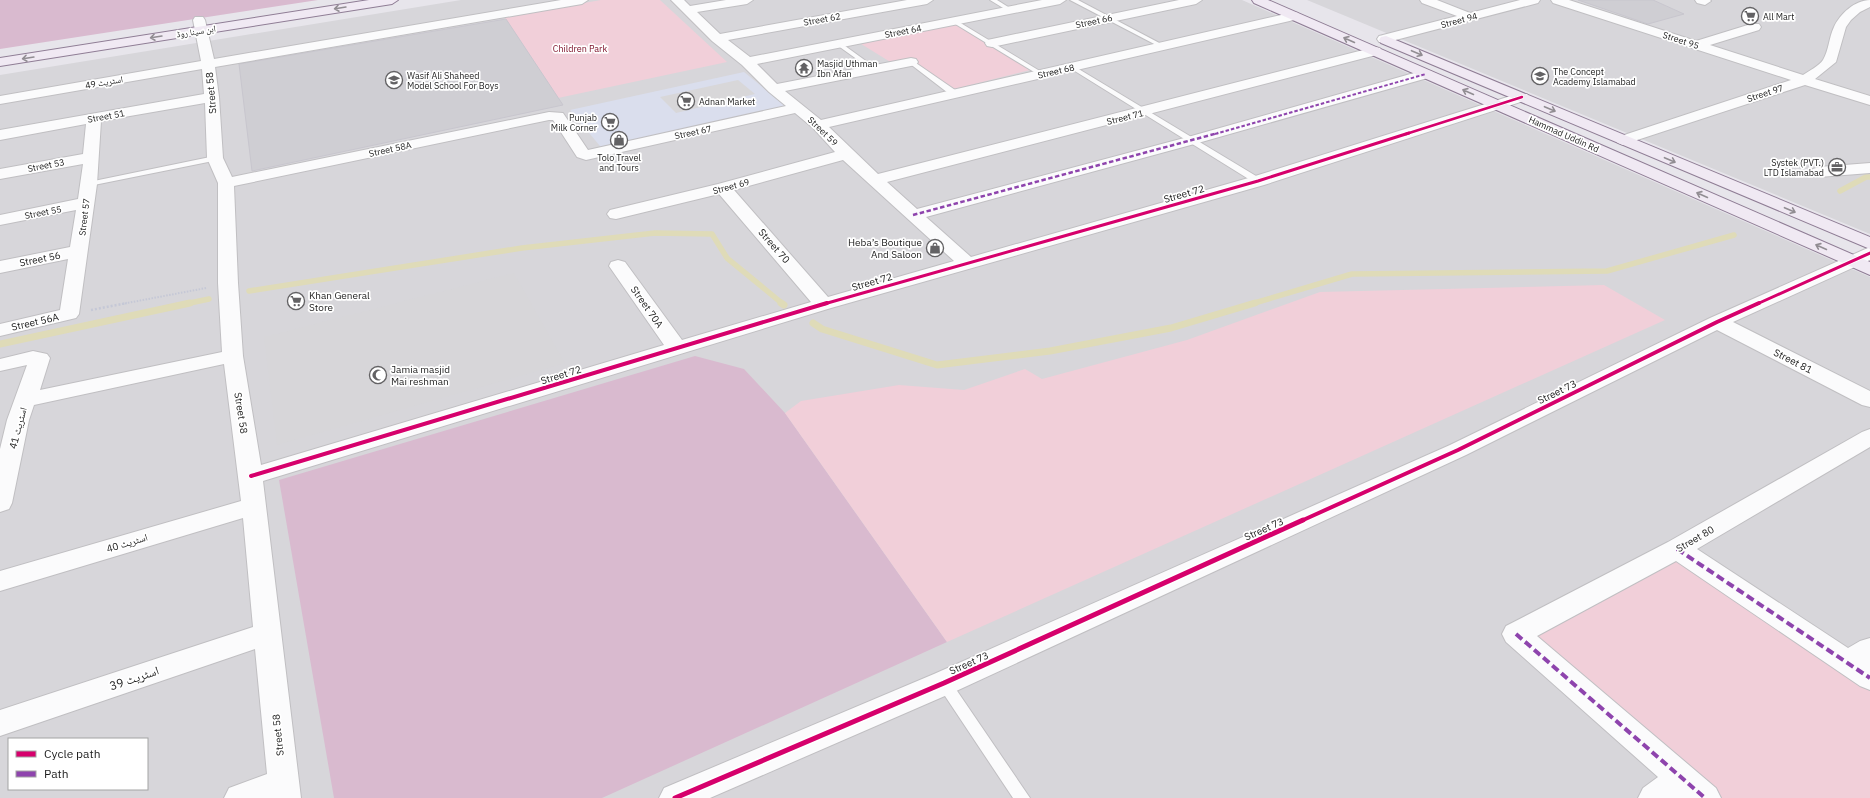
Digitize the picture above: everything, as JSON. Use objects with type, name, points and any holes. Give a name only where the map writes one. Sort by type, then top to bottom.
[{"type":"street","name":"ابن سینا روڈ","points":[[0,62],[331,0]]},
{"type":"street","name":"ابن سینا روڈ","points":[[0,51],[392,0]]},
{"type":"street","name":"اسٹریٹ 49","points":[[0,100],[582,0]]},
{"type":"street","points":[[682,5],[747,0]]},
{"type":"street","name":"Street 62","points":[[717,38],[927,0]]},
{"type":"street","name":"Street 64","points":[[747,62],[1060,0]]},
{"type":"street","name":"Street 66","points":[[992,43],[1196,0]]},
{"type":"street","name":"Hammad Uddin Rd","points":[[1258,0],[1498,105],[1866,257]]},
{"type":"street","points":[[1291,0],[1355,27]]},
{"type":"street","points":[[1426,0],[1470,17]]},
{"type":"street","name":"Street 94","points":[[1384,39],[1534,0]]},
{"type":"street","name":"Street 95","points":[[1558,0],[1870,101]]},
{"type":"street","name":"Street 97","points":[[1623,140],[1805,80],[1829,62],[1840,27],[1847,17],[1856,9],[1870,2]]},
{"type":"street","name":"Street 59","points":[[682,5],[717,38],[747,62],[774,89],[818,125],[846,154],[968,263]]},
{"type":"street","name":"Street 68","points":[[818,125],[1294,16]]},
{"type":"street","name":"Street 58","points":[[200,25],[208,64],[212,97],[216,158],[226,183],[228,283],[233,356],[251,476],[284,790]]},
{"type":"street","points":[[1696,45],[1755,26]]},
{"type":"street","name":"Hammad Uddin Rd","points":[[1370,33],[1623,140],[1866,257]]},
{"type":"street","name":"Street 71","points":[[875,180],[1374,51]]},
{"type":"street","points":[[774,89],[911,62]]},
{"type":"street","points":[[913,214],[1193,140],[1426,74]]},
{"type":"street","name":"Street 51","points":[[0,135],[212,97]]},
{"type":"street","name":"Street 72","points":[[251,476],[824,304],[1258,181],[1522,97]]},
{"type":"street","name":"Street 67","points":[[553,115],[558,116],[583,154],[586,155],[799,108]]},
{"type":"street","name":"Street 58A","points":[[226,183],[553,115]]},
{"type":"street","name":"Street 57","points":[[69,314],[80,251],[92,157],[94,119]]},
{"type":"street","name":"Street 69","points":[[616,214],[723,188],[846,154]]},
{"type":"street","name":"Street 53","points":[[0,174],[92,157]]},
{"type":"street","points":[[1819,172],[1870,168]]},
{"type":"street","name":"Street 70","points":[[723,188],[824,304]]},
{"type":"street","name":"Street 55","points":[[0,220],[85,203]]},
{"type":"street","name":"Street 56","points":[[0,267],[80,251]]},
{"type":"street","name":"Street 73","points":[[675,798],[944,683],[1458,450],[1717,322],[1866,257]]},
{"type":"street","name":"Street 70A","points":[[618,266],[677,348]]},
{"type":"street","name":"Street 56A","points":[[0,330],[69,314]]},
{"type":"street","name":"Street 81","points":[[1717,322],[1870,400]]},
{"type":"street","points":[[14,415],[120,379],[233,356]]},
{"type":"street","name":"اسٹریٹ 41","points":[[0,365],[38,357],[40,358],[14,415],[0,499]]},
{"type":"street","name":"Street 80","points":[[1681,778],[1516,634],[1677,549],[1870,437]]},
{"type":"street","name":"اسٹریٹ 40","points":[[0,581],[254,506]]},
{"type":"street","points":[[1677,549],[1863,663]]},
{"type":"street","name":"اسٹریٹ 39","points":[[0,723],[268,633]]},
{"type":"street","points":[[1654,798],[1681,778],[1705,798]]},
{"type":"street","points":[[240,798],[284,790]]},
{"type":"lane","points":[[993,0],[1010,10]]},
{"type":"lane","points":[[1073,0],[1162,46]]},
{"type":"lane","points":[[954,21],[1041,74]]},
{"type":"lane","points":[[839,44],[874,69]]},
{"type":"lane","points":[[911,62],[955,94]]},
{"type":"lane","points":[[1072,67],[1258,181]]},
{"type":"lane","points":[[88,184],[216,158]]},
{"type":"lane","points":[[944,683],[1022,798]]},
{"type":"path","points":[[69,314],[228,283]]},
{"type":"shaded area","points":[[0,0],[318,0],[0,49]]},
{"type":"shaded area","points":[[461,0],[1242,0],[1870,277],[1870,798],[0,798],[0,75]]},
{"type":"shaded area","points":[[1307,0],[1870,0],[1870,234]]},
{"type":"shaded area","name":"Adnan Market","points":[[744,72],[788,108],[605,152],[570,110]]},
{"type":"shaded area","points":[[738,80],[755,94],[676,113],[660,97]]},
{"type":"shaded area","points":[[514,273],[565,363],[277,445],[264,337]]},
{"type":"shaded area","points":[[695,356],[744,369],[785,413],[947,642],[602,798],[334,798],[279,480]]},
{"type":"green space","name":"Children Park","points":[[601,0],[660,0],[727,62],[558,98],[504,17]]},
{"type":"green space","points":[[953,23],[1030,70],[954,89],[911,60],[892,63],[858,42]]},
{"type":"green space","points":[[1604,285],[1665,320],[947,642],[785,413],[801,401],[899,385],[964,390],[1025,369],[1042,379],[1187,340],[1320,292]]},
{"type":"green space","points":[[1678,555],[1870,687],[1870,798],[1720,798],[1532,638]]},
{"type":"building","points":[[1578,0],[1653,0],[1684,14],[1648,24]]},
{"type":"building","name":"Wasif Ali Shaheed Model School For Boys","points":[[506,19],[563,105],[252,171],[239,64]]},
{"type":"waterway","points":[[1840,191],[1866,177],[1870,177]]},
{"type":"waterway","points":[[249,291],[522,248],[655,233],[712,234],[727,258],[783,304]]},
{"type":"waterway","points":[[1251,304],[1352,274],[1607,271],[1734,235]]},
{"type":"waterway","points":[[185,304],[209,299]]},
{"type":"waterway","points":[[0,344],[190,303]]},
{"type":"waterway","points":[[813,323],[822,329],[937,365],[1050,351],[1171,328],[1255,303]]},
{"type":"marked path","points":[[913,215],[1193,140],[1426,74]]},
{"type":"marked path","points":[[1677,549],[1870,678]]},
{"type":"marked path","points":[[1516,634],[1705,798]]},
{"type":"cycle path","points":[[251,476],[824,304],[1258,181],[1522,97]]},
{"type":"cycle path","points":[[675,798],[944,683],[1458,450],[1717,322],[1870,253]]},
{"type":"place","name":"All Mart","points":[[1750,16]]},
{"type":"place","name":"Masjid Uthman Ibn Afan","points":[[804,68]]},
{"type":"place","name":"The Concept Academy Islamabad","points":[[1540,76]]},
{"type":"place","name":"Wasif Ali Shaheed Model School For Boys","points":[[394,80]]},
{"type":"place","name":"Adnan Market","points":[[686,101]]},
{"type":"place","name":"Punjab Milk Corner","points":[[610,122]]},
{"type":"place","name":"Tolo Travel and Tours","points":[[619,140]]},
{"type":"place","name":"Systek (PVT.) LTD Islamabad","points":[[1837,167]]},
{"type":"place","name":"Heba’s Boutique And Saloon","points":[[935,248]]},
{"type":"place","name":"Khan General Store","points":[[296,301]]},
{"type":"place","name":"Jamia masjid Mai reshman","points":[[378,375]]}]
